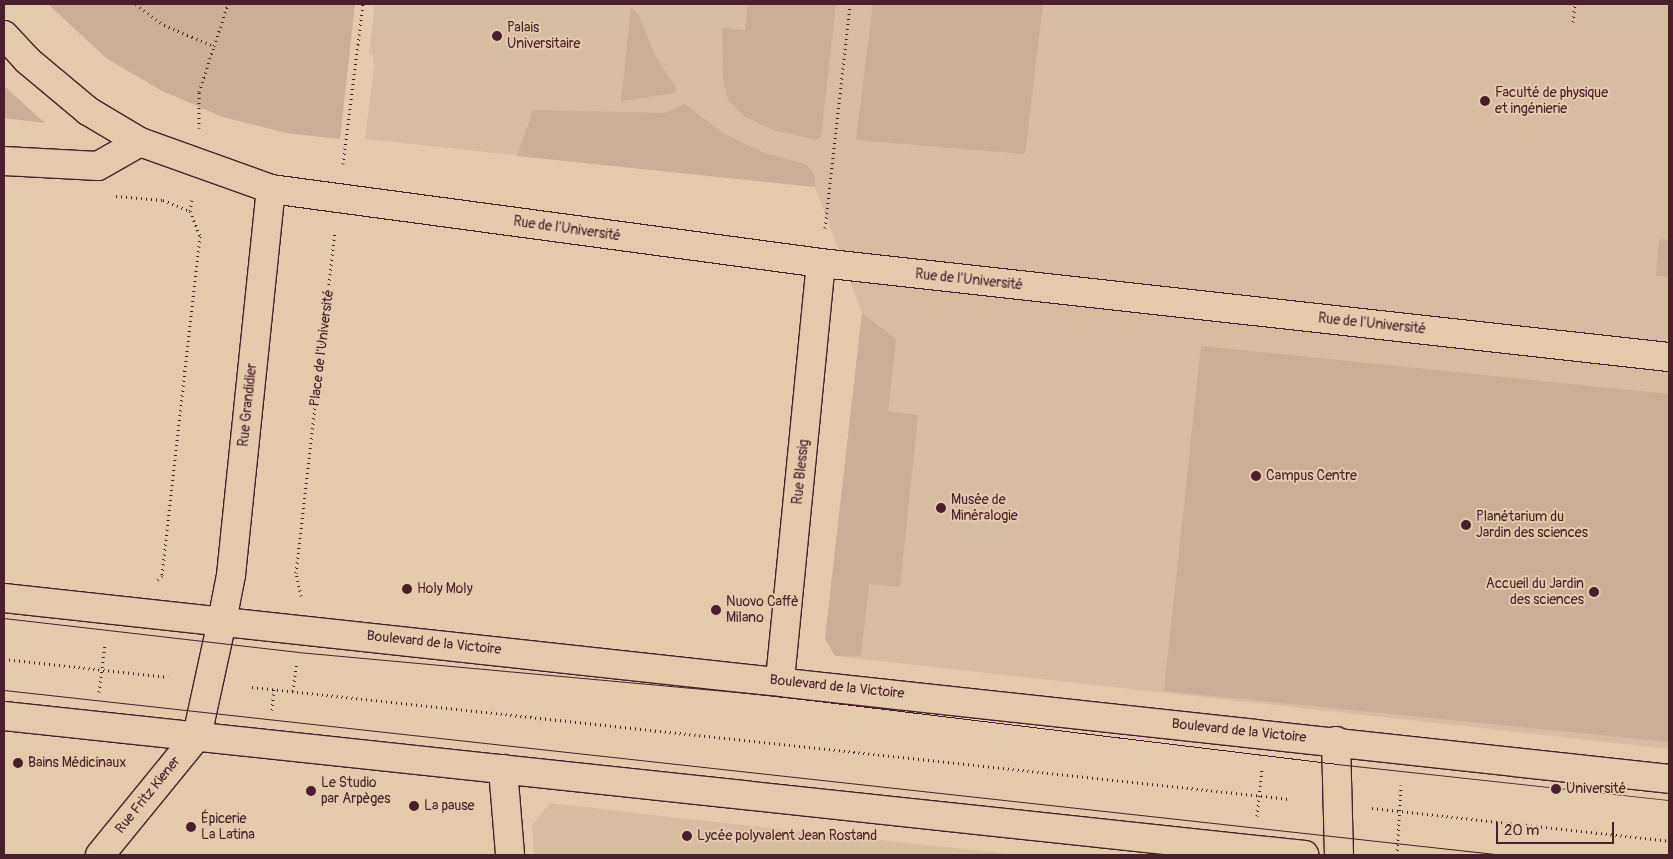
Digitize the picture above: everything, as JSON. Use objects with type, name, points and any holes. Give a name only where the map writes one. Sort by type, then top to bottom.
[{"type":"street","points":[[4,35],[27,60],[88,111],[140,142],[270,189]]},
{"type":"street","points":[[4,161],[98,166],[140,142]]},
{"type":"street","name":"Rue de l'Université","points":[[270,189],[821,263],[1669,357]]},
{"type":"street","name":"Rue Grandidier","points":[[197,736],[231,576],[270,189]]},
{"type":"street","name":"Rue Blessig","points":[[780,680],[821,263]]},
{"type":"street","name":"Boulevard de la Victoire","points":[[4,598],[780,680],[1669,779]]},
{"type":"street","points":[[4,716],[1305,855]]},
{"type":"street","name":"Rue Fritz Kiener","points":[[100,855],[197,736]]},
{"type":"street","points":[[1336,741],[1339,855]]},
{"type":"street","points":[[502,769],[510,855]]},
{"type":"path","points":[[136,4],[164,25],[214,46]]},
{"type":"path","points":[[199,163],[199,92],[228,4]]},
{"type":"path","name":"Place de l'Université","points":[[293,691],[301,628],[302,600],[296,573],[363,4]]},
{"type":"path","points":[[821,263],[850,4]]},
{"type":"path","points":[[1573,22],[1575,4]]},
{"type":"path","points":[[101,670],[106,630],[117,611],[162,576],[200,236],[190,210],[163,200],[114,196]]},
{"type":"path","points":[[4,659],[168,677]]},
{"type":"path","points":[[252,687],[1289,799]]},
{"type":"path","points":[[1254,850],[1266,734]]},
{"type":"path","points":[[1397,855],[1404,749]]},
{"type":"path","points":[[1362,807],[1669,841]]},
{"type":"shaded area","points":[[48,4],[355,4],[340,139],[286,133],[223,117],[162,91],[106,58]]},
{"type":"shaded area","name":"Campus Centre","points":[[375,4],[1669,4],[1669,749],[835,656],[825,639],[862,313],[815,187],[365,139],[374,66],[373,55],[369,54]]},
{"type":"shaded area","points":[[748,4],[836,4],[821,137],[816,140],[773,130],[744,116],[728,100],[723,78],[722,28],[745,30]]},
{"type":"shaded area","points":[[873,4],[1043,4],[1025,154],[856,140]]},
{"type":"shaded area","points":[[631,8],[639,15],[654,54],[676,88],[675,93],[621,101]]},
{"type":"shaded area","points":[[4,86],[45,123],[4,118]]},
{"type":"shaded area","points":[[685,104],[724,134],[767,154],[805,164],[814,173],[815,187],[517,156],[533,110],[664,113]]},
{"type":"shaded area","points":[[1659,239],[1669,240],[1669,277],[1656,276]]},
{"type":"shaded area","points":[[862,313],[896,339],[888,411],[918,415],[900,587],[869,584],[861,656],[835,656],[825,639]]},
{"type":"shaded area","points":[[1201,346],[1669,394],[1669,742],[1164,691]]},
{"type":"shaded area","name":"Lycée polyvalent Jean Rostand","points":[[550,803],[1018,855],[534,855],[532,826]]},
{"type":"tram line","points":[[4,618],[298,652],[777,696],[1337,764],[1669,800]]},
{"type":"tram line","points":[[4,690],[1504,855]]},
{"type":"place","name":"Palais Universitaire","points":[[497,36]]},
{"type":"place","name":"Faculté de physique et ingénierie","points":[[1485,101]]},
{"type":"place","name":"Campus Centre","points":[[1256,476]]},
{"type":"place","name":"Musée de Minéralogie","points":[[941,508]]},
{"type":"place","name":"Planétarium du Jardin des sciences","points":[[1466,525]]},
{"type":"place","name":"Holy Moly","points":[[407,589]]},
{"type":"place","name":"Accueil du Jardin des sciences","points":[[1594,592]]},
{"type":"place","name":"Nuovo Caffè Milano","points":[[716,610]]},
{"type":"place","name":"Bains Médicinaux","points":[[18,763]]},
{"type":"place","name":"Université","points":[[1556,789]]},
{"type":"place","name":"Le Studio par Arpèges","points":[[311,791]]},
{"type":"place","name":"La pause","points":[[414,806]]},
{"type":"place","name":"Épicerie La Latina","points":[[191,827]]},
{"type":"place","name":"Lycée polyvalent Jean Rostand","points":[[687,836]]}]
